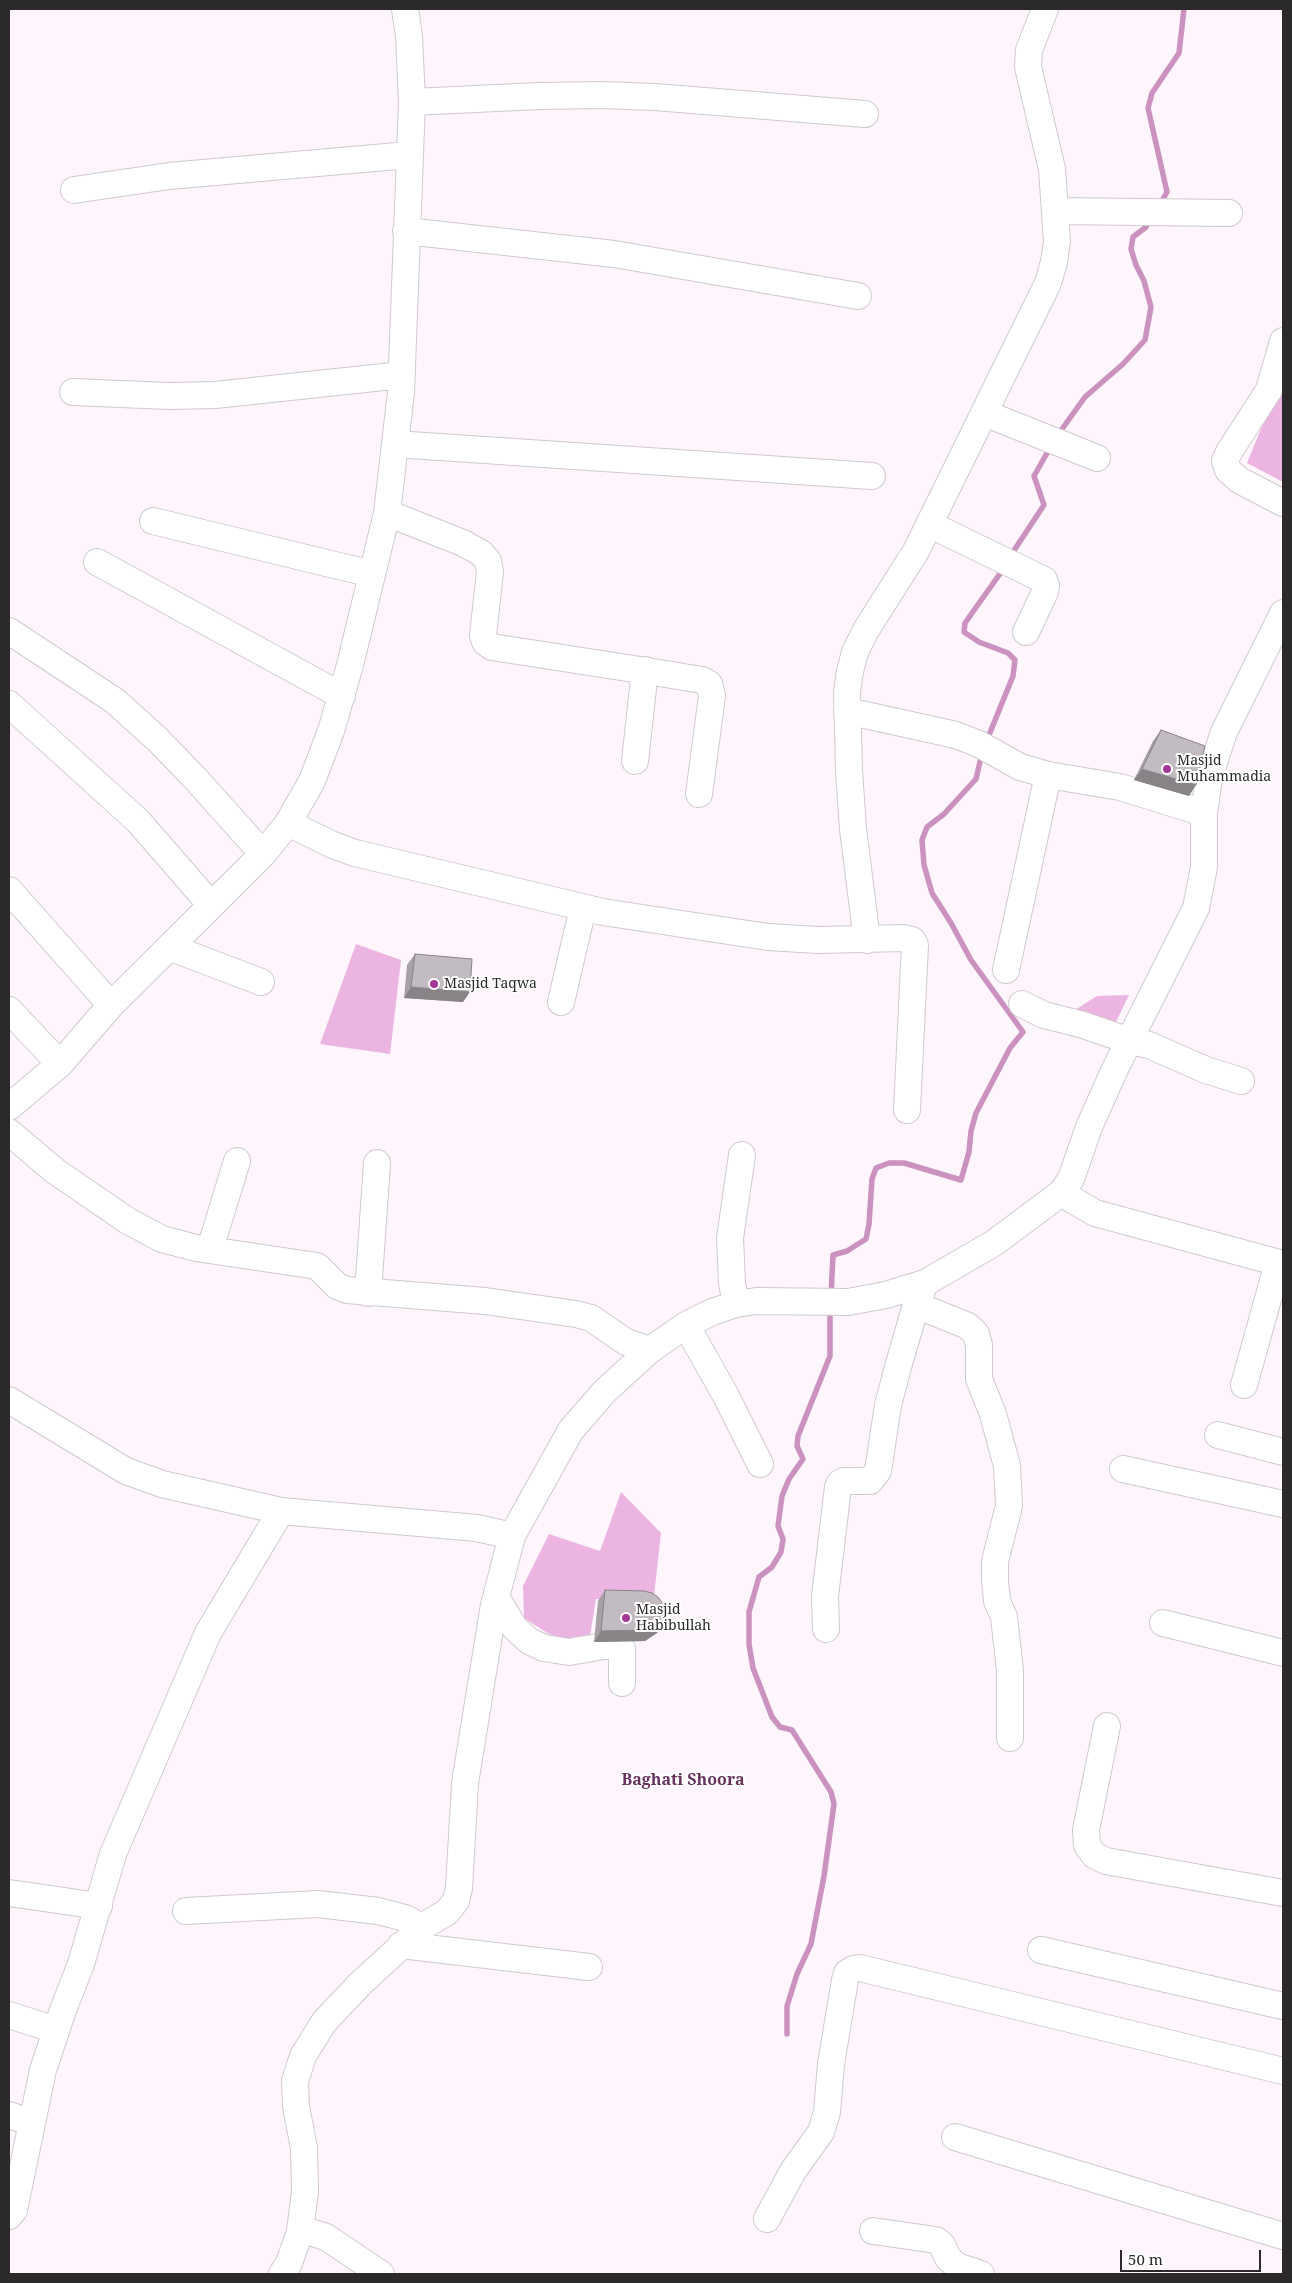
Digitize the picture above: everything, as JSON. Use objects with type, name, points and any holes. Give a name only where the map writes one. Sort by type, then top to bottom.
[{"type":"street","points":[[9,1107],[60,1064],[111,1005],[263,854],[288,823],[312,781],[331,731],[342,696],[387,514],[402,376],[412,102],[409,36],[405,9]]},
{"type":"street","points":[[867,940],[853,828],[847,692],[855,652],[866,630],[896,586],[929,524],[1048,283],[1054,262],[1056,241],[1055,211],[1049,152],[1028,66],[1029,50],[1045,9]]},
{"type":"street","points":[[412,102],[601,95],[664,98],[865,114]]},
{"type":"street","points":[[74,190],[169,176],[409,155]]},
{"type":"street","points":[[1055,211],[1229,212]]},
{"type":"street","points":[[406,231],[614,254],[858,296]]},
{"type":"street","points":[[1283,341],[1269,390],[1228,452],[1225,461],[1228,470],[1238,480],[1283,503]]},
{"type":"street","points":[[73,392],[168,396],[215,395],[402,376]]},
{"type":"street","points":[[984,413],[1097,458]]},
{"type":"street","points":[[395,444],[872,476]]},
{"type":"street","points":[[387,514],[463,543],[481,552],[488,561],[490,572],[483,635],[486,642],[492,647],[645,670],[702,680],[709,684],[712,696],[699,794]]},
{"type":"street","points":[[153,521],[372,574]]},
{"type":"street","points":[[929,524],[1044,580],[1046,586],[1026,632]]},
{"type":"street","points":[[97,562],[342,696]]},
{"type":"street","points":[[282,2274],[289,2263],[300,2229],[305,2191],[304,2148],[296,2106],[295,2081],[303,2056],[324,2022],[360,1984],[422,1927],[447,1912],[456,1901],[465,1783],[496,1597],[512,1536],[571,1430],[605,1391],[650,1350],[686,1325],[712,1312],[736,1304],[756,1301],[831,1302],[886,1295],[920,1294],[994,1243],[1061,1193],[1071,1179],[1114,1069],[1130,1041],[1196,908],[1204,867],[1204,813],[1209,778],[1224,732],[1283,613]]},
{"type":"street","points":[[9,631],[115,701],[187,770],[263,854]]},
{"type":"street","points":[[635,761],[645,670]]},
{"type":"street","points":[[9,704],[51,740],[138,821],[211,905]]},
{"type":"street","points":[[847,711],[956,735],[1020,767],[1048,775],[1120,787],[1204,813]]},
{"type":"street","points":[[1006,970],[1048,775]]},
{"type":"street","points":[[288,823],[332,845],[355,853],[583,908],[647,920],[768,937],[818,940],[904,938],[912,940],[915,945],[907,1110]]},
{"type":"street","points":[[9,890],[111,1005]]},
{"type":"street","points":[[561,1002],[583,908]]},
{"type":"street","points":[[169,947],[260,982]]},
{"type":"street","points":[[1022,1004],[1044,1015],[1080,1024],[1163,1050],[1206,1070],[1241,1081]]},
{"type":"street","points":[[9,1010],[60,1064]]},
{"type":"street","points":[[9,1132],[55,1171],[128,1221],[162,1239],[210,1249],[317,1266],[337,1286],[347,1290],[485,1301],[576,1314],[591,1318],[626,1342],[650,1350]]},
{"type":"street","points":[[736,1304],[732,1283],[730,1238],[742,1155]]},
{"type":"street","points":[[210,1249],[237,1161]]},
{"type":"street","points":[[368,1293],[376,1163]]},
{"type":"street","points":[[1061,1193],[1095,1213],[1281,1263],[1244,1385]]},
{"type":"street","points":[[826,1628],[825,1596],[838,1487],[844,1481],[870,1481],[878,1471],[888,1405],[920,1294]]},
{"type":"street","points":[[920,1294],[968,1326],[976,1334],[979,1345],[979,1379],[993,1414],[1007,1466],[1009,1506],[995,1561],[995,1581],[997,1601],[1004,1616],[1010,1670],[1010,1738]]},
{"type":"street","points":[[686,1325],[726,1396],[760,1464]]},
{"type":"street","points":[[9,1400],[126,1471],[162,1484],[281,1511],[477,1528],[512,1536]]},
{"type":"street","points":[[1218,1435],[1283,1452]]},
{"type":"street","points":[[1123,1469],[1283,1504]]},
{"type":"street","points":[[9,2216],[14,2210],[20,2119],[43,2070],[81,1964],[99,1906],[112,1854],[208,1633],[281,1511]]},
{"type":"street","points":[[496,1597],[514,1627],[529,1641],[544,1648],[563,1652],[603,1646],[616,1646],[622,1649],[622,1683]]},
{"type":"street","points":[[1163,1623],[1283,1653]]},
{"type":"street","points":[[1107,1726],[1086,1830],[1087,1845],[1094,1855],[1106,1860],[1283,1893]]},
{"type":"street","points":[[9,1893],[99,1906]]},
{"type":"street","points":[[186,1911],[318,1904],[378,1911],[405,1918],[422,1927]]},
{"type":"street","points":[[402,1945],[589,1967]]},
{"type":"street","points":[[1041,1950],[1283,2006]]},
{"type":"street","points":[[767,2219],[793,2171],[821,2132],[827,2112],[832,2064],[845,1980],[847,1973],[853,1969],[860,1968],[1283,2071]]},
{"type":"street","points":[[9,2015],[56,2030]]},
{"type":"street","points":[[955,2137],[1283,2236]]},
{"type":"street","points":[[300,2229],[326,2237],[381,2274]]},
{"type":"street","points":[[873,2231],[936,2240],[942,2245],[949,2268],[956,2266],[980,2274]]},
{"type":"shaded area","points":[[1283,375],[1283,482],[1247,463]]},
{"type":"shaded area","points":[[356,944],[401,960],[390,1054],[320,1044]]},
{"type":"shaded area","points":[[1129,995],[1115,1024],[1067,1015],[1097,996]]},
{"type":"shaded area","points":[[621,1492],[661,1533],[653,1605],[627,1599],[596,1599],[589,1642],[575,1642],[549,1634],[524,1618],[523,1586],[549,1534],[600,1551]]},
{"type":"building","name":"Masjid Muhammadia","points":[[1161,730],[1205,746],[1196,785],[1142,769]]},
{"type":"building","points":[[415,954],[472,959],[470,992],[411,987]]},
{"type":"building","name":"Masjid Habibullah","points":[[605,1590],[652,1593],[663,1604],[664,1622],[653,1630],[601,1631]]},
{"type":"waterway","points":[[1159,206],[1167,192],[1148,108],[1152,93],[1179,53],[1184,9]]},
{"type":"waterway","points":[[1057,436],[1085,397],[1123,364],[1145,340],[1151,307],[1144,281],[1131,249],[1133,237],[1146,227],[1150,220]]},
{"type":"waterway","points":[[1011,555],[1044,505],[1034,476],[1051,446]]},
{"type":"waterway","points":[[987,740],[1013,676],[1015,660],[1008,653],[979,642],[964,632],[965,623],[1004,568]]},
{"type":"waterway","points":[[831,1296],[833,1255],[847,1251],[866,1239],[872,1179],[876,1168],[889,1163],[904,1163],[961,1180],[969,1152],[971,1131],[976,1113],[1010,1048],[1023,1032],[971,960],[932,893],[924,865],[922,840],[927,827],[944,814],[976,779],[982,753]]},
{"type":"waterway","points":[[787,2034],[787,2006],[797,1974],[811,1944],[824,1876],[834,1804],[831,1792],[792,1730],[780,1727],[772,1717],[753,1668],[749,1644],[749,1612],[759,1577],[772,1567],[781,1552],[783,1539],[778,1526],[782,1496],[789,1479],[803,1459],[797,1446],[798,1436],[830,1356],[830,1308]]},
{"type":"place","name":"Masjid Muhammadia","points":[[1167,769]]},
{"type":"place","name":"Masjid Taqwa","points":[[434,984]]},
{"type":"place","name":"Masjid Habibullah","points":[[626,1618]]},
{"type":"district","name":"Baghati Shoora","points":[[683,1780]]}]
